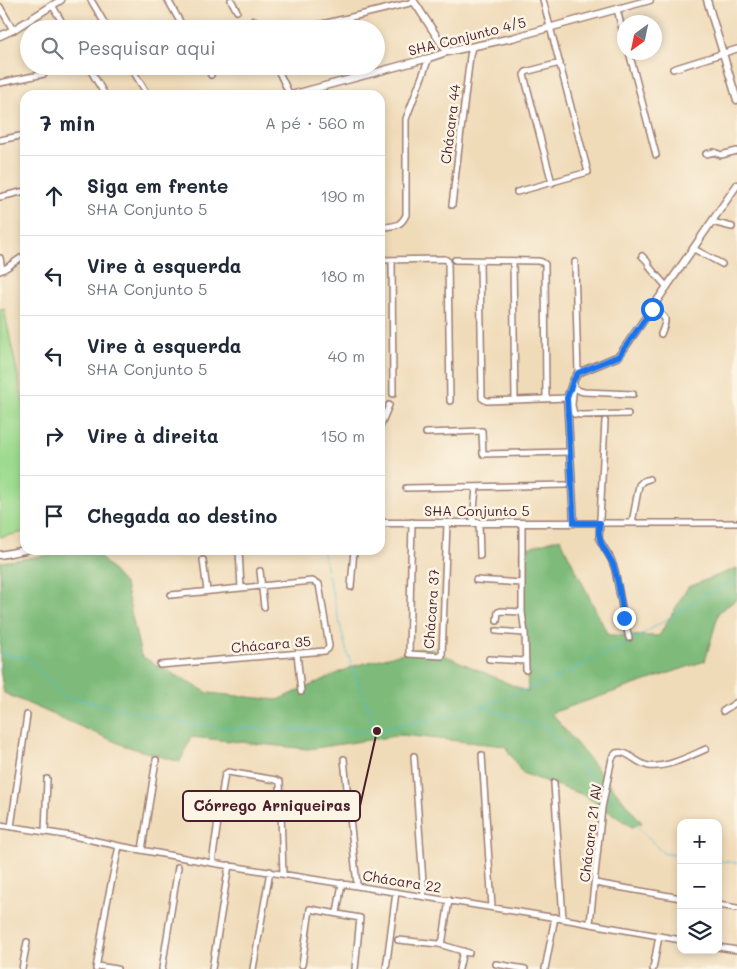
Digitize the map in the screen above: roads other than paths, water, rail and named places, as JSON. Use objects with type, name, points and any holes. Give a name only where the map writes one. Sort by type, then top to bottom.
[{"type":"street","points":[[29,20],[61,0]]},
{"type":"street","points":[[91,0],[103,20]]},
{"type":"street","points":[[168,0],[179,20]]},
{"type":"street","points":[[230,0],[237,11]]},
{"type":"street","points":[[517,192],[588,172],[543,0]]},
{"type":"street","name":"SHA Conjunto 4/5","points":[[385,70],[447,52],[512,38],[621,5],[650,0]]},
{"type":"street","points":[[707,0],[737,100]]},
{"type":"street","points":[[338,20],[414,1],[447,52]]},
{"type":"street","points":[[52,5],[61,20]]},
{"type":"street","points":[[0,7],[13,30]]},
{"type":"street","points":[[0,36],[20,26]]},
{"type":"street","name":"Chácara 44","points":[[452,205],[472,47]]},
{"type":"street","points":[[673,69],[737,49]]},
{"type":"street","points":[[385,226],[399,224],[406,215],[406,119],[429,58]]},
{"type":"street","points":[[631,60],[656,155]]},
{"type":"street","points":[[552,183],[524,75],[526,72],[560,63]]},
{"type":"street","points":[[0,83],[39,75]]},
{"type":"street","points":[[93,75],[102,90]]},
{"type":"street","points":[[136,75],[145,90]]},
{"type":"street","points":[[280,75],[288,90]]},
{"type":"street","name":"SHA Conjunto 4/5","points":[[309,90],[365,75]]},
{"type":"street","points":[[0,140],[20,136]]},
{"type":"street","points":[[706,154],[714,152],[722,155],[737,152]]},
{"type":"street","points":[[578,373],[619,356],[737,185]]},
{"type":"street","points":[[0,197],[20,192]]},
{"type":"street","points":[[712,222],[732,227]]},
{"type":"street","points":[[694,249],[722,264]]},
{"type":"street","points":[[642,256],[668,287]]},
{"type":"street","points":[[0,258],[1,270],[20,259]]},
{"type":"street","points":[[385,260],[445,260],[449,263],[450,401]]},
{"type":"street","points":[[392,260],[393,394]]},
{"type":"street","points":[[455,260],[538,260],[544,264],[546,400]]},
{"type":"street","points":[[480,261],[482,398],[487,401],[567,398]]},
{"type":"street","points":[[513,261],[515,400]]},
{"type":"street","points":[[574,523],[567,398],[578,373],[575,262]]},
{"type":"street","points":[[652,309],[665,318],[666,322],[661,334]]},
{"type":"street","points":[[573,384],[580,391],[584,392],[633,394]]},
{"type":"street","points":[[573,384],[572,412],[574,414],[628,414]]},
{"type":"street","points":[[385,414],[389,405]]},
{"type":"street","points":[[605,422],[599,540],[611,559],[615,570],[624,618],[630,638]]},
{"type":"street","points":[[426,433],[482,431],[483,454],[570,452]]},
{"type":"street","points":[[632,523],[639,485],[649,479]]},
{"type":"street","points":[[406,488],[566,485]]},
{"type":"street","points":[[476,487],[476,523],[480,556]]},
{"type":"street","name":"Chácara 37","points":[[412,522],[409,654],[442,656],[447,523]]},
{"type":"street","name":"SHA Conjunto 5","points":[[385,523],[737,523]]},
{"type":"street","points":[[522,523],[522,612],[525,633],[526,670]]},
{"type":"street","points":[[0,555],[20,551]]},
{"type":"street","points":[[239,555],[241,588]]},
{"type":"street","points":[[352,586],[354,555]]},
{"type":"street","points":[[203,560],[207,591]]},
{"type":"street","points":[[260,571],[264,607]]},
{"type":"street","points":[[476,580],[522,583]]},
{"type":"street","name":"Chácara 35","points":[[160,665],[325,651],[329,648],[319,584],[312,581],[171,595]]},
{"type":"street","points":[[497,621],[498,612],[522,612]]},
{"type":"street","points":[[496,631],[525,633]]},
{"type":"street","points":[[297,653],[301,692]]},
{"type":"street","points":[[489,659],[526,661]]},
{"type":"street","points":[[723,711],[737,702]]},
{"type":"street","points":[[11,827],[27,715]]},
{"type":"street","name":"Chácara 21 AV","points":[[590,923],[602,808],[612,758],[618,752],[624,753],[641,764],[659,766],[684,759],[706,749]]},
{"type":"street","points":[[482,755],[492,907]]},
{"type":"street","points":[[414,756],[424,896]]},
{"type":"street","points":[[142,850],[156,760]]},
{"type":"street","points":[[344,760],[357,885]]},
{"type":"street","points":[[212,862],[225,774],[228,772],[276,780],[280,782],[283,874]]},
{"type":"street","points":[[45,832],[47,779]]},
{"type":"street","points":[[554,783],[563,918]]},
{"type":"street","name":"Chácara 22","points":[[0,825],[78,837],[228,865],[563,918],[677,939]]},
{"type":"street","points":[[117,969],[97,967],[106,908],[119,846]]},
{"type":"street","points":[[212,969],[228,865]]},
{"type":"street","points":[[162,969],[178,867]]},
{"type":"street","points":[[253,969],[270,871]]},
{"type":"street","points":[[336,913],[342,883]]},
{"type":"street","points":[[595,883],[677,897]]},
{"type":"street","points":[[386,969],[396,892]]},
{"type":"street","points":[[439,944],[443,939],[449,900]]},
{"type":"street","points":[[722,906],[737,908]]},
{"type":"street","points":[[302,965],[310,909],[360,918],[355,969]]},
{"type":"street","points":[[545,969],[555,917]]},
{"type":"street","points":[[653,969],[659,936]]},
{"type":"street","points":[[398,940],[439,944],[469,953]]},
{"type":"street","points":[[22,969],[27,942]]},
{"type":"street","points":[[722,948],[737,950]]},
{"type":"street","points":[[459,969],[463,951]]},
{"type":"street","points":[[496,964],[525,969]]},
{"type":"waterway","points":[[323,555],[346,649],[376,730]]},
{"type":"waterway","points":[[0,654],[28,658],[64,696],[188,724],[232,728],[377,731],[469,711],[549,681],[633,640],[708,594],[737,580]]},
{"type":"waterway","points":[[482,707],[546,728],[604,792]]},
{"type":"waterway","points":[[607,795],[663,853],[677,855]]},
{"type":"waterway","points":[[722,861],[737,863]]},
{"type":"place","name":"Córrego Arniqueiras","points":[[377,731]]}]
